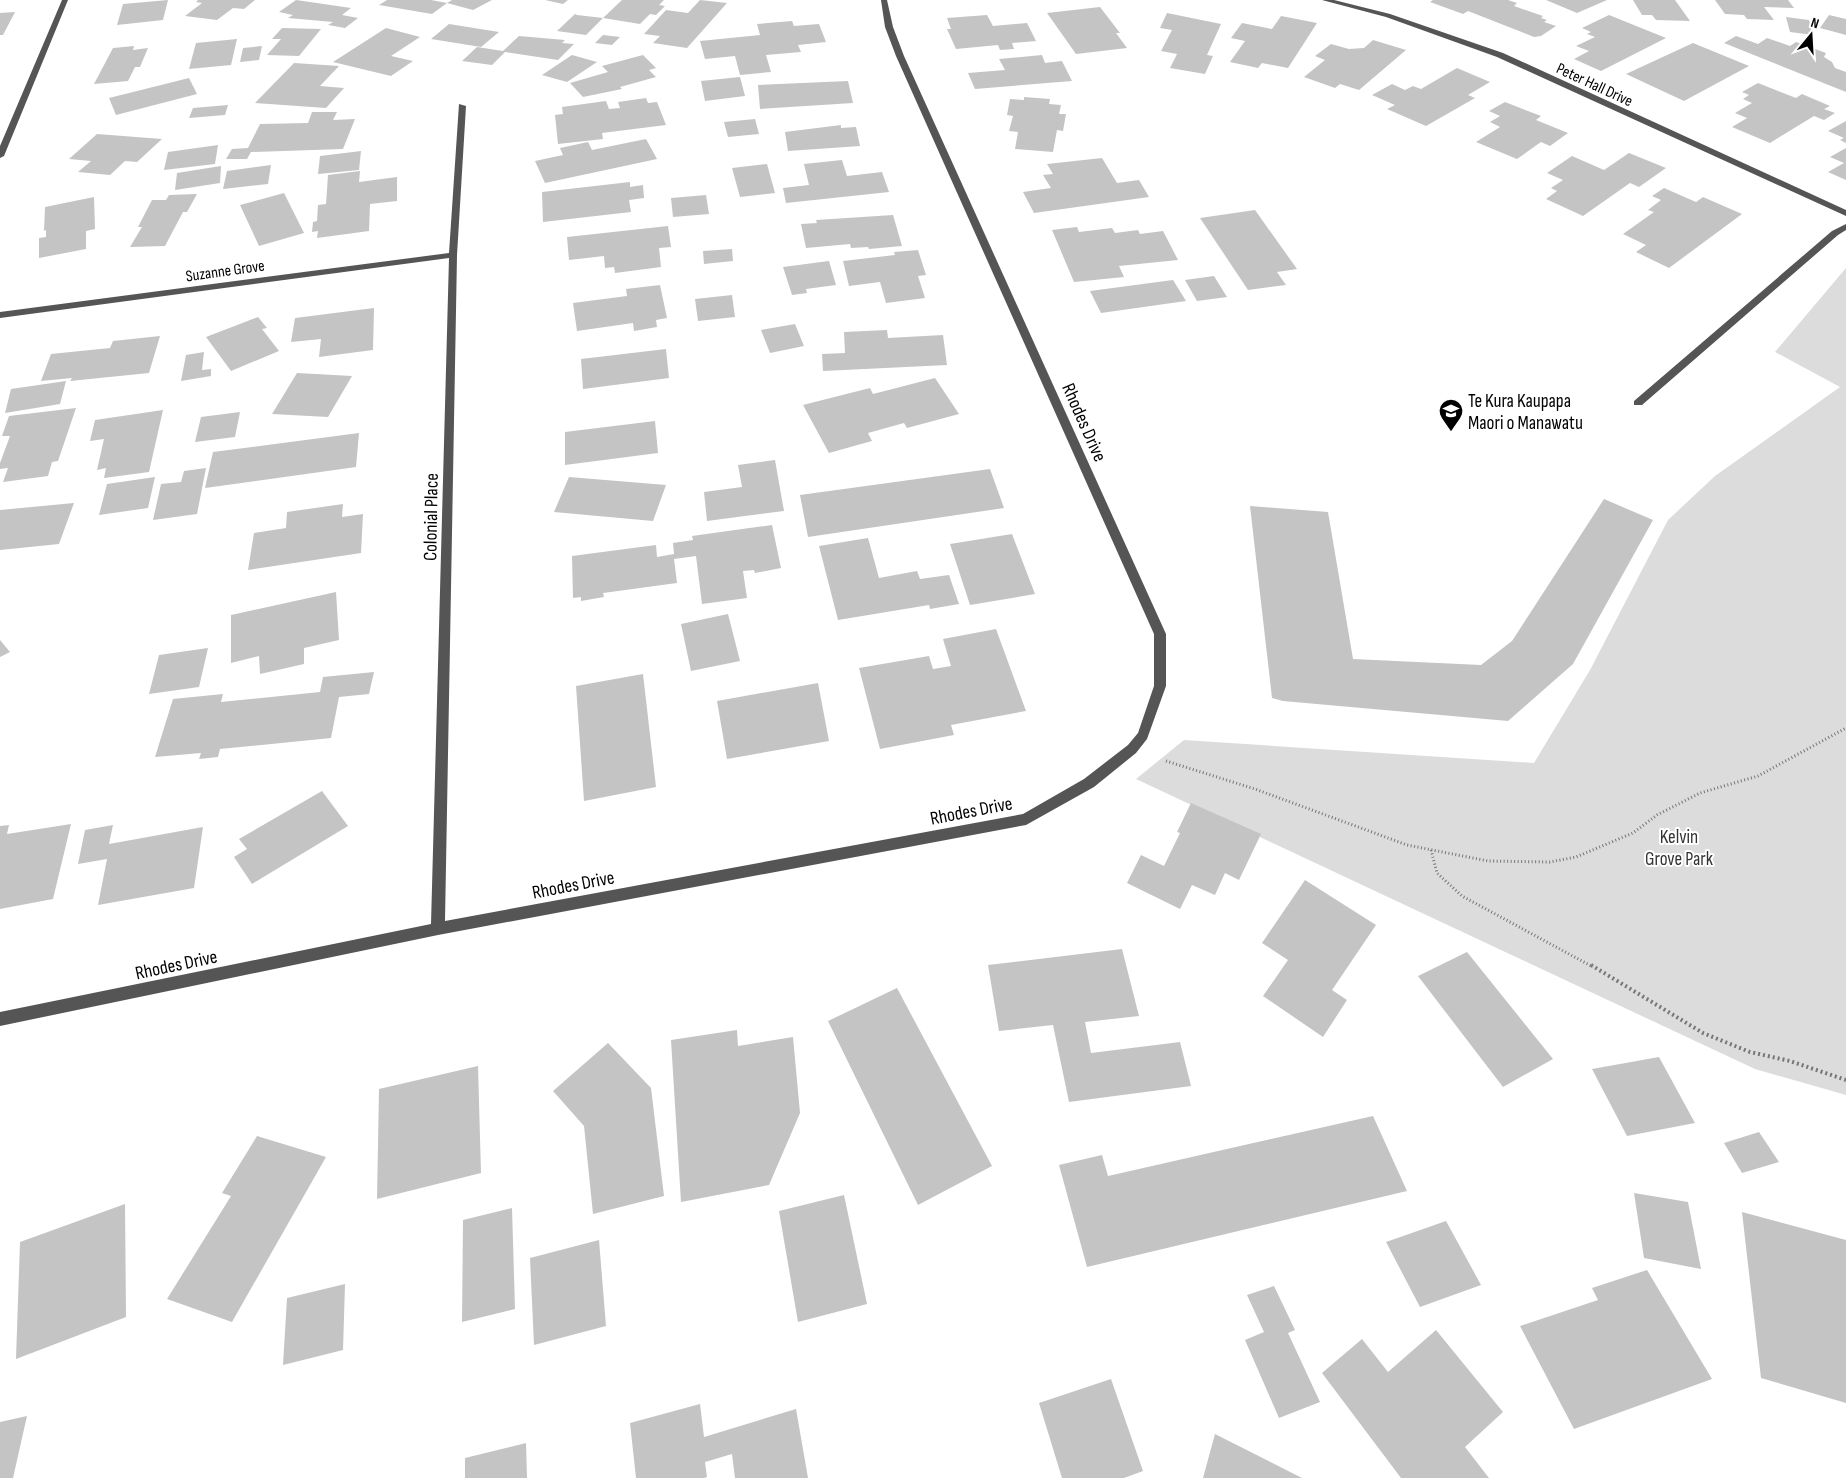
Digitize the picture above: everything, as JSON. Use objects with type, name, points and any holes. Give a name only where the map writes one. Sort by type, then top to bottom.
[{"type":"street","points":[[0,156],[64,0]]},
{"type":"street","name":"Rhodes Drive","points":[[0,1019],[438,929],[1026,818],[1089,783],[1132,749],[1143,734],[1160,686],[1160,634],[900,56],[889,27],[884,0]]},
{"type":"street","name":"Peter Hall Drive","points":[[1325,0],[1355,6],[1439,32],[1500,55],[1846,214]]},
{"type":"street","points":[[1355,6],[1366,0]]},
{"type":"street","name":"Colonial Place","points":[[438,929],[453,255],[462,106]]},
{"type":"street","points":[[1638,402],[1835,233],[1846,227]]},
{"type":"street","name":"Suzanne Grove","points":[[0,315],[453,255]]},
{"type":"path","points":[[1132,749],[1255,789],[1407,845],[1488,861],[1550,862],[1576,857],[1633,833],[1657,815],[1700,793],[1758,776],[1846,728]]},
{"type":"path","points":[[1430,850],[1437,873],[1462,896],[1620,981],[1703,1033],[1750,1052],[1790,1062],[1846,1080]]},
{"type":"green space","name":"Kelvin Grove Park","points":[[1846,268],[1846,1095],[1755,1069],[1136,779],[1184,740],[1534,763],[1590,670],[1668,520],[1715,476],[1840,387],[1775,352]]},
{"type":"building","points":[[168,0],[163,20],[117,25],[123,4]]},
{"type":"building","points":[[198,0],[255,0],[244,9],[233,8],[217,20],[185,16],[202,3],[196,2]]},
{"type":"building","points":[[296,0],[351,8],[342,15],[358,18],[345,28],[328,25],[333,22],[288,18],[293,15],[279,12]]},
{"type":"building","points":[[387,0],[431,0],[447,3],[432,14],[379,5]]},
{"type":"building","points":[[452,0],[492,0],[473,10],[447,3]]},
{"type":"building","points":[[545,0],[568,0],[563,4]]},
{"type":"building","points":[[622,0],[664,0],[659,5],[665,6],[656,15],[650,14],[640,24],[603,18]]},
{"type":"building","points":[[700,0],[727,3],[687,48],[653,43],[660,36],[644,34],[666,10],[688,13]]},
{"type":"building","points":[[1433,0],[1508,0],[1517,3],[1514,6],[1543,16],[1541,18],[1547,20],[1544,22],[1556,26],[1541,36],[1534,37],[1468,11],[1463,14],[1430,2]]},
{"type":"building","points":[[1546,0],[1607,0],[1577,13]]},
{"type":"building","points":[[1633,0],[1675,0],[1690,21],[1656,20],[1652,15],[1642,15]]},
{"type":"building","points":[[1715,0],[1788,0],[1794,8],[1764,7],[1774,20],[1747,19],[1744,15],[1725,14]]},
{"type":"building","points":[[1100,7],[1120,33],[1116,33],[1127,48],[1076,54],[1047,13]]},
{"type":"building","points":[[15,12],[3,35],[0,35],[0,13]]},
{"type":"building","points":[[1167,13],[1221,24],[1207,55],[1213,56],[1205,74],[1170,68],[1177,54],[1161,51],[1172,30],[1160,28]]},
{"type":"building","points":[[575,14],[603,18],[586,35],[557,31]]},
{"type":"building","points":[[987,15],[993,26],[1027,23],[1036,41],[1012,43],[1014,49],[1000,50],[998,45],[956,49],[947,29],[951,29],[947,18]]},
{"type":"building","points":[[1609,15],[1666,38],[1601,71],[1574,59],[1589,51],[1576,46],[1595,37],[1587,34],[1591,32],[1582,28]]},
{"type":"building","points":[[1829,15],[1846,19],[1846,35],[1820,28]]},
{"type":"building","points":[[1281,16],[1317,23],[1288,68],[1262,63],[1258,68],[1230,62],[1245,41],[1231,38],[1242,23],[1272,29]]},
{"type":"building","points":[[1786,17],[1809,20],[1813,35],[1790,32]]},
{"type":"building","points":[[792,21],[794,26],[819,24],[826,42],[798,45],[801,52],[766,55],[771,72],[740,75],[735,56],[705,59],[700,41],[760,35],[757,24]]},
{"type":"building","points":[[449,24],[499,32],[481,47],[431,39]]},
{"type":"building","points":[[282,28],[321,29],[299,56],[267,55],[281,39],[272,39]]},
{"type":"building","points":[[386,28],[420,37],[391,56],[413,61],[391,76],[333,62]]},
{"type":"building","points":[[603,35],[620,37],[612,45],[595,43]]},
{"type":"building","points":[[519,36],[565,40],[562,43],[574,44],[558,60],[505,52],[492,65],[462,61],[477,47],[503,51]]},
{"type":"building","points":[[1736,36],[1758,44],[1767,38],[1790,46],[1796,42],[1826,53],[1824,57],[1832,62],[1835,68],[1846,72],[1846,92],[1724,43]]},
{"type":"building","points":[[237,39],[231,65],[189,69],[196,43]]},
{"type":"building","points":[[1373,40],[1406,50],[1359,90],[1340,84],[1335,88],[1304,77],[1325,60],[1315,56],[1331,44],[1349,49],[1364,48]]},
{"type":"building","points":[[1693,43],[1749,66],[1684,101],[1626,74]]},
{"type":"building","points":[[134,46],[133,50],[148,48],[140,67],[135,67],[128,81],[94,84],[113,48]]},
{"type":"building","points":[[262,46],[259,60],[240,62],[243,48]]},
{"type":"building","points":[[572,55],[597,62],[567,82],[542,75]]},
{"type":"building","points":[[643,55],[656,68],[649,70],[656,77],[620,87],[622,89],[583,97],[570,83],[608,72],[602,66]]},
{"type":"building","points":[[1042,55],[1045,63],[1062,61],[1072,81],[975,89],[968,73],[1005,70],[999,59]]},
{"type":"building","points":[[294,63],[339,66],[320,86],[344,88],[326,108],[255,103]]},
{"type":"building","points":[[1457,68],[1490,82],[1468,95],[1475,98],[1426,126],[1387,109],[1395,105],[1372,95],[1392,84],[1405,90],[1413,86],[1421,89]]},
{"type":"building","points":[[740,77],[745,96],[705,101],[701,81]]},
{"type":"building","points":[[189,78],[197,94],[116,115],[109,98]]},
{"type":"building","points":[[848,81],[853,103],[760,109],[758,85]]},
{"type":"building","points":[[1758,83],[1796,98],[1802,94],[1830,106],[1824,109],[1835,113],[1824,120],[1814,116],[1770,143],[1732,127],[1747,118],[1735,113],[1752,103],[1743,99],[1749,95],[1742,92]]},
{"type":"building","points":[[1024,97],[1050,99],[1049,104],[1061,105],[1059,114],[1066,114],[1063,131],[1057,130],[1053,152],[1015,149],[1018,132],[1009,131],[1013,116],[1007,115],[1010,99],[1024,100]]},
{"type":"building","points":[[646,98],[648,103],[657,102],[666,125],[602,133],[603,139],[558,144],[555,115],[563,114],[562,107],[606,101],[609,109],[620,108],[618,102]]},
{"type":"building","points":[[1505,102],[1541,116],[1536,120],[1568,133],[1550,146],[1541,142],[1517,159],[1476,142],[1500,127],[1490,122],[1500,116],[1489,111]]},
{"type":"building","points":[[228,105],[225,115],[189,118],[193,108]]},
{"type":"building","points":[[312,112],[337,112],[333,120],[355,119],[343,149],[251,152],[247,159],[226,159],[232,149],[248,148],[260,124],[308,123]]},
{"type":"building","points":[[755,119],[759,134],[728,137],[724,122]]},
{"type":"building","points":[[1846,121],[1846,143],[1840,140],[1844,138],[1828,131]]},
{"type":"building","points":[[841,125],[841,128],[856,127],[860,146],[788,151],[785,132]]},
{"type":"building","points":[[97,134],[162,139],[137,162],[125,161],[110,175],[78,172],[91,161],[69,159]]},
{"type":"building","points":[[646,139],[657,159],[545,183],[535,161],[563,155],[560,148],[588,142],[592,150]]},
{"type":"building","points":[[218,145],[215,164],[164,170],[168,152]]},
{"type":"building","points":[[1846,148],[1846,180],[1828,172],[1844,163],[1830,157]]},
{"type":"building","points":[[361,151],[359,170],[318,174],[320,156]]},
{"type":"building","points":[[1629,153],[1666,168],[1639,187],[1630,183],[1583,216],[1546,199],[1557,191],[1551,188],[1563,180],[1547,173],[1572,156],[1604,170]]},
{"type":"building","points":[[1102,158],[1117,183],[1139,180],[1149,197],[1034,213],[1023,192],[1051,188],[1043,175],[1053,174],[1047,164]]},
{"type":"building","points":[[842,160],[847,176],[882,172],[889,192],[786,203],[783,188],[809,185],[804,164]]},
{"type":"building","points":[[767,164],[775,193],[740,197],[732,168]]},
{"type":"building","points":[[271,165],[268,184],[223,189],[227,171]]},
{"type":"building","points":[[221,166],[220,183],[175,190],[177,173]]},
{"type":"building","points":[[360,171],[359,182],[397,177],[397,201],[370,204],[369,231],[317,238],[318,231],[312,232],[313,222],[317,221],[318,205],[326,204],[328,175]]},
{"type":"building","points":[[630,182],[630,187],[643,185],[644,198],[629,200],[631,212],[543,222],[542,192]]},
{"type":"building","points":[[1664,188],[1696,202],[1703,197],[1742,214],[1669,268],[1636,252],[1646,245],[1623,234],[1654,212],[1648,210],[1661,200],[1652,196]]},
{"type":"building","points":[[284,193],[304,233],[259,246],[240,205]]},
{"type":"building","points":[[197,194],[187,212],[183,212],[165,246],[130,247],[142,227],[138,227],[152,200],[166,200],[169,195]]},
{"type":"building","points":[[706,195],[709,214],[673,217],[671,198]]},
{"type":"building","points":[[94,197],[95,229],[86,231],[86,249],[39,258],[39,238],[46,237],[46,230],[44,231],[45,207]]},
{"type":"building","points":[[1255,210],[1297,269],[1277,272],[1286,285],[1248,290],[1200,218]]},
{"type":"building","points":[[893,215],[902,246],[869,249],[868,247],[851,248],[850,244],[806,248],[801,224],[817,223],[816,220]]},
{"type":"building","points":[[668,226],[671,247],[659,248],[661,267],[615,273],[614,267],[605,268],[604,256],[569,260],[567,237]]},
{"type":"building","points":[[1077,227],[1079,232],[1112,228],[1115,233],[1138,230],[1140,234],[1163,231],[1178,260],[1119,266],[1124,277],[1074,282],[1052,230]]},
{"type":"building","points":[[732,249],[733,261],[704,264],[703,251]]},
{"type":"building","points":[[918,250],[926,275],[918,276],[925,298],[886,303],[880,282],[849,286],[843,261],[895,255],[894,252]]},
{"type":"building","points":[[829,261],[836,285],[806,289],[807,293],[792,295],[783,267]]},
{"type":"building","points":[[1214,276],[1227,297],[1197,301],[1185,280]]},
{"type":"building","points":[[1173,280],[1186,301],[1101,313],[1090,291]]},
{"type":"building","points":[[660,285],[667,318],[656,320],[657,327],[634,331],[633,323],[577,331],[573,303],[627,296],[626,289]]},
{"type":"building","points":[[732,295],[735,317],[698,321],[695,299]]},
{"type":"building","points":[[374,308],[373,350],[319,357],[321,339],[291,342],[295,318]]},
{"type":"building","points":[[258,317],[267,328],[262,329],[279,351],[231,371],[206,337]]},
{"type":"building","points":[[795,324],[804,346],[770,353],[761,330]]},
{"type":"building","points":[[887,330],[888,338],[943,335],[947,365],[823,371],[822,354],[845,353],[844,332]]},
{"type":"building","points":[[160,336],[149,373],[70,381],[72,378],[41,381],[51,354],[110,348],[113,341]]},
{"type":"building","points":[[666,349],[669,378],[583,389],[581,359]]},
{"type":"building","points":[[204,352],[202,370],[211,369],[211,376],[181,381],[186,355]]},
{"type":"building","points":[[297,373],[352,376],[328,417],[272,414]]},
{"type":"building","points":[[935,378],[959,414],[907,428],[904,423],[868,433],[872,441],[829,453],[803,405],[870,388],[873,394]]},
{"type":"building","points":[[66,381],[60,404],[5,413],[11,389]]},
{"type":"building","points":[[76,408],[58,461],[52,462],[48,476],[3,482],[8,468],[0,469],[0,463],[10,436],[2,436],[9,416]]},
{"type":"building","points":[[163,410],[149,472],[104,478],[106,468],[97,470],[104,439],[90,441],[95,420]]},
{"type":"building","points":[[240,412],[235,437],[195,442],[201,417]]},
{"type":"building","points":[[655,421],[658,453],[565,465],[565,432]]},
{"type":"building","points":[[359,433],[356,467],[205,488],[213,452]]},
{"type":"building","points":[[775,460],[784,511],[707,521],[704,492],[742,487],[738,465]]},
{"type":"building","points":[[206,468],[197,514],[153,520],[161,484],[181,482],[184,471]]},
{"type":"building","points":[[990,469],[1004,508],[808,537],[800,495]]},
{"type":"building","points":[[155,477],[148,508],[99,515],[107,484]]},
{"type":"building","points":[[569,477],[666,485],[653,521],[554,512]]},
{"type":"building","points":[[1604,499],[1653,520],[1573,664],[1508,721],[1283,701],[1272,698],[1250,506],[1328,512],[1353,659],[1481,665],[1512,641]]},
{"type":"building","points":[[74,503],[59,544],[0,550],[0,510]]},
{"type":"building","points":[[343,504],[342,517],[363,514],[361,553],[248,570],[254,533],[286,528],[287,512]]},
{"type":"building","points":[[772,525],[781,568],[755,573],[754,570],[743,571],[747,598],[702,604],[696,556],[674,559],[677,583],[603,593],[604,597],[581,601],[581,597],[573,598],[572,556],[656,545],[657,557],[674,554],[673,543],[693,540],[692,536]]},
{"type":"building","points":[[1012,534],[1035,594],[970,605],[950,544]]},
{"type":"building","points":[[868,538],[879,578],[917,571],[920,579],[949,575],[959,604],[930,609],[929,605],[838,620],[819,546]]},
{"type":"building","points":[[336,592],[339,640],[304,648],[304,664],[260,674],[259,656],[231,663],[231,615]]},
{"type":"building","points":[[728,614],[740,661],[691,671],[681,624]]},
{"type":"building","points":[[996,629],[1026,711],[951,725],[954,735],[880,749],[859,668],[929,656],[933,669],[951,666],[943,639]]},
{"type":"building","points":[[0,640],[10,652],[0,657]]},
{"type":"building","points":[[208,648],[199,687],[149,694],[159,655]]},
{"type":"building","points":[[374,672],[369,694],[339,697],[331,738],[220,749],[218,757],[199,759],[201,753],[155,757],[173,699],[223,694],[221,702],[320,692],[323,677]]},
{"type":"building","points":[[643,674],[656,787],[584,801],[576,686]]},
{"type":"building","points":[[818,683],[829,741],[727,759],[717,701]]},
{"type":"building","points":[[322,791],[348,826],[252,884],[234,857],[247,849],[239,839]]},
{"type":"building","points":[[1191,803],[1261,834],[1239,880],[1225,873],[1215,895],[1192,885],[1180,909],[1127,883],[1141,855],[1164,866],[1180,833],[1177,832]]},
{"type":"building","points":[[71,824],[53,899],[0,909],[0,826],[9,825],[7,834]]},
{"type":"building","points":[[113,825],[109,844],[203,827],[194,888],[98,905],[107,859],[78,864],[85,830]]},
{"type":"building","points":[[1305,880],[1376,925],[1332,990],[1347,1000],[1323,1037],[1263,996],[1288,960],[1262,943]]},
{"type":"building","points":[[1122,949],[1139,1016],[1085,1022],[1091,1053],[1180,1042],[1191,1086],[1069,1102],[1053,1025],[999,1031],[988,965]]},
{"type":"building","points":[[1467,952],[1553,1059],[1503,1087],[1418,976]]},
{"type":"building","points":[[897,988],[992,1166],[918,1205],[828,1021]]},
{"type":"building","points":[[737,1030],[738,1046],[793,1037],[800,1113],[769,1185],[681,1202],[671,1040]]},
{"type":"building","points":[[608,1043],[651,1088],[664,1196],[593,1214],[584,1126],[553,1091]]},
{"type":"building","points":[[1659,1057],[1695,1123],[1627,1136],[1592,1069]]},
{"type":"building","points":[[478,1066],[481,1173],[377,1199],[379,1089]]},
{"type":"building","points":[[1373,1116],[1407,1191],[1087,1267],[1059,1165],[1102,1155],[1108,1176]]},
{"type":"building","points":[[1759,1132],[1779,1162],[1742,1173],[1724,1143]]},
{"type":"building","points":[[257,1136],[326,1157],[232,1322],[167,1299],[231,1196],[222,1193]]},
{"type":"building","points":[[1634,1193],[1688,1202],[1701,1269],[1644,1258]]},
{"type":"building","points":[[844,1195],[867,1304],[798,1322],[779,1211]]},
{"type":"building","points":[[125,1204],[126,1317],[16,1359],[20,1242]]},
{"type":"building","points":[[512,1208],[515,1309],[462,1322],[463,1220]]},
{"type":"building","points":[[1742,1212],[1846,1240],[1846,1403],[1761,1378]]},
{"type":"building","points":[[1446,1221],[1481,1285],[1420,1307],[1386,1242]]},
{"type":"building","points":[[599,1240],[606,1326],[534,1345],[530,1258]]},
{"type":"building","points":[[1647,1270],[1712,1379],[1574,1429],[1520,1326],[1598,1300],[1592,1288]]},
{"type":"building","points":[[345,1284],[343,1350],[283,1365],[287,1298]]},
{"type":"building","points":[[1274,1286],[1295,1330],[1288,1333],[1320,1402],[1279,1418],[1245,1340],[1264,1332],[1247,1295]]},
{"type":"building","points":[[1436,1330],[1503,1412],[1465,1447],[1489,1478],[1401,1478],[1322,1373],[1362,1339],[1388,1372]]},
{"type":"building","points":[[1111,1379],[1143,1471],[1124,1478],[1062,1478],[1039,1403]]},
{"type":"building","points":[[700,1404],[704,1437],[796,1409],[808,1478],[735,1478],[732,1454],[705,1462],[707,1477],[704,1478],[636,1478],[630,1423]]},
{"type":"building","points":[[27,1416],[13,1478],[0,1478],[0,1422]]},
{"type":"building","points":[[1215,1434],[1302,1478],[1203,1478]]},
{"type":"building","points":[[526,1443],[527,1478],[465,1478],[465,1458]]},
{"type":"place","name":"Te Kura Kaupapa Maori o Manawatu","points":[[1451,432]]}]
